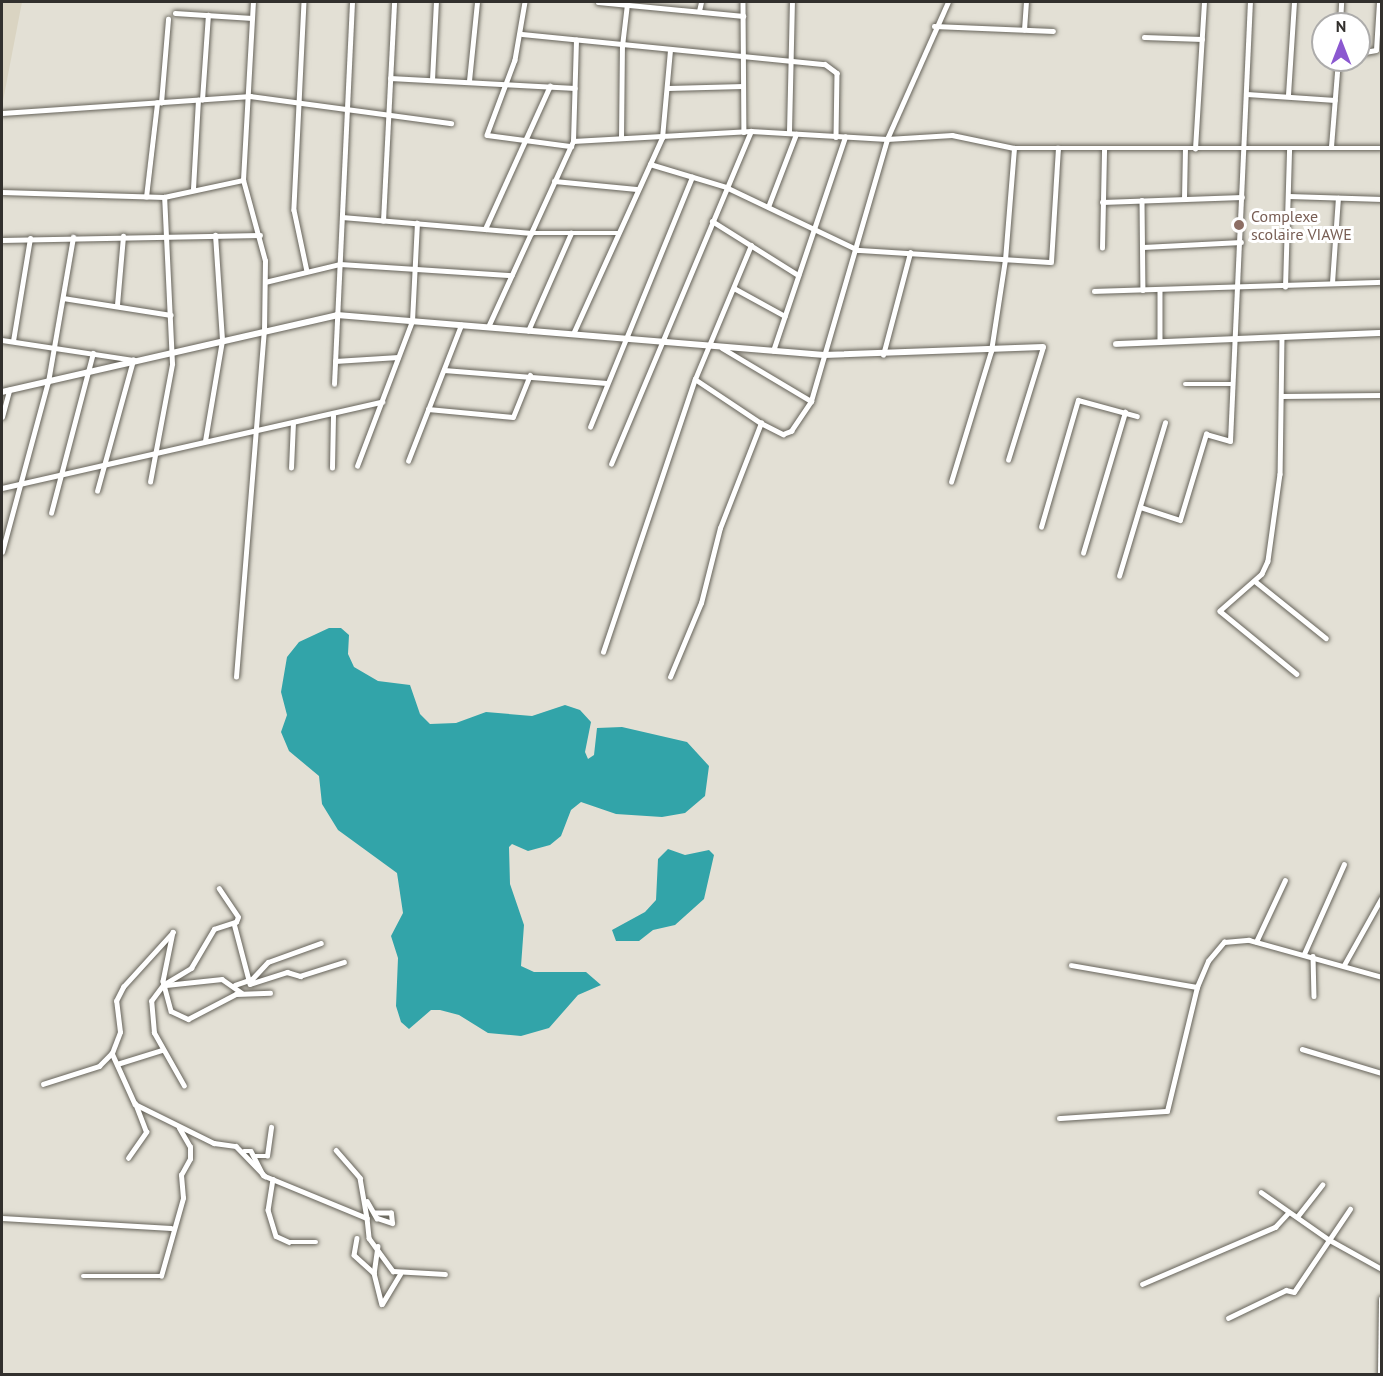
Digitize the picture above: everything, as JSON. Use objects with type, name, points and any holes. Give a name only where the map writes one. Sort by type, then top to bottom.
[{"type":"street","points":[[236,677],[264,332],[265,282],[260,235],[243,180],[253,2]]},
{"type":"street","points":[[304,2],[294,210],[308,271]]},
{"type":"street","points":[[334,384],[352,2]]},
{"type":"street","points":[[383,221],[394,2]]},
{"type":"street","points":[[432,80],[436,2]]},
{"type":"street","points":[[469,81],[477,2]]},
{"type":"street","points":[[525,2],[522,34],[507,83],[487,135],[525,142],[572,143],[751,131],[887,139],[952,135],[1014,148],[1058,147],[1104,150],[1382,147]]},
{"type":"street","points":[[598,2],[743,15]]},
{"type":"street","points":[[699,11],[701,2]]},
{"type":"street","points":[[743,2],[744,132]]},
{"type":"street","points":[[789,132],[794,62],[792,2]]},
{"type":"street","points":[[695,379],[761,423],[788,433],[811,401],[858,250],[887,139],[934,26],[948,2]]},
{"type":"street","points":[[1024,30],[1026,2]]},
{"type":"street","points":[[1195,149],[1204,2]]},
{"type":"street","points":[[1140,507],[1180,520],[1206,434],[1230,441],[1240,288],[1250,2]]},
{"type":"street","points":[[1288,95],[1294,2]]},
{"type":"street","points":[[1371,51],[1376,50],[1379,2]]},
{"type":"street","points":[[621,138],[622,46],[627,4]]},
{"type":"street","points":[[175,13],[252,18]]},
{"type":"street","points":[[193,189],[208,15]]},
{"type":"street","points":[[146,197],[168,19]]},
{"type":"street","points":[[934,26],[1053,31]]},
{"type":"street","points":[[522,34],[836,68],[836,136]]},
{"type":"street","points":[[1144,37],[1202,39]]},
{"type":"street","points":[[488,327],[572,143],[576,40]]},
{"type":"street","points":[[573,334],[637,189],[663,138],[670,50]]},
{"type":"street","points":[[1331,147],[1337,72]]},
{"type":"street","points":[[390,78],[575,88]]},
{"type":"street","points":[[668,88],[743,86]]},
{"type":"street","points":[[485,229],[550,87]]},
{"type":"street","points":[[1247,94],[1335,100]]},
{"type":"street","points":[[2,113],[249,96],[451,123]]},
{"type":"street","points":[[611,464],[665,342],[712,221],[751,131]]},
{"type":"street","points":[[768,207],[796,134]]},
{"type":"street","points":[[773,351],[845,137]]},
{"type":"street","points":[[650,164],[726,187],[858,250],[1050,262],[1058,147]]},
{"type":"street","points":[[951,482],[991,351],[1005,260],[1014,148]]},
{"type":"street","points":[[1184,198],[1185,149]]},
{"type":"street","points":[[1285,287],[1289,149]]},
{"type":"street","points":[[1102,248],[1101,202],[1104,150]]},
{"type":"street","points":[[590,427],[622,338],[692,177]]},
{"type":"street","points":[[2,192],[164,197],[243,180]]},
{"type":"street","points":[[554,181],[637,189]]},
{"type":"street","points":[[1289,196],[1382,199]]},
{"type":"street","points":[[150,482],[157,452],[172,352],[164,197]]},
{"type":"street","points":[[1101,202],[1242,197]]},
{"type":"street","points":[[1332,283],[1338,198]]},
{"type":"street","points":[[1143,200],[1143,290]]},
{"type":"street","points":[[342,218],[531,233],[618,233]]},
{"type":"street","points":[[712,221],[798,275]]},
{"type":"street","points":[[357,466],[412,321],[417,224]]},
{"type":"street","points":[[528,330],[571,233]]},
{"type":"street","points":[[205,441],[222,340],[215,235]]},
{"type":"street","points":[[2,240],[30,237],[260,235]]},
{"type":"street","points":[[117,305],[123,236]]},
{"type":"street","points":[[12,341],[30,237]]},
{"type":"street","points":[[2,552],[48,382],[73,237]]},
{"type":"street","points":[[1143,247],[1241,242]]},
{"type":"street","points":[[603,652],[695,379],[712,346],[751,245]]},
{"type":"street","points":[[883,355],[910,253]]},
{"type":"street","points":[[265,282],[340,264],[512,275]]},
{"type":"street","points":[[1094,291],[1285,287],[1382,282]]},
{"type":"street","points":[[734,288],[785,316]]},
{"type":"street","points":[[1160,289],[1160,342]]},
{"type":"street","points":[[63,298],[171,315]]},
{"type":"street","points":[[2,340],[144,362],[172,352],[337,315],[824,355],[883,355],[1043,347],[1008,460]]},
{"type":"street","points":[[408,461],[461,325]]},
{"type":"street","points":[[1116,344],[1382,333]]},
{"type":"street","points":[[1282,337],[1280,474],[1268,561],[1256,581],[1220,611],[1298,674]]},
{"type":"street","points":[[720,346],[811,401]]},
{"type":"street","points":[[51,513],[93,353]]},
{"type":"street","points":[[335,361],[398,357]]},
{"type":"street","points":[[2,392],[133,362]]},
{"type":"street","points":[[97,491],[133,362]]},
{"type":"street","points":[[444,370],[530,375],[606,383]]},
{"type":"street","points":[[428,409],[513,417],[530,375]]},
{"type":"street","points":[[1185,384],[1232,384]]},
{"type":"street","points":[[2,417],[9,390]]},
{"type":"street","points":[[1281,396],[1382,394]]},
{"type":"street","points":[[1041,527],[1078,400],[1137,416]]},
{"type":"street","points":[[2,488],[256,429],[333,416],[382,402]]},
{"type":"street","points":[[1083,553],[1125,412]]},
{"type":"street","points":[[332,468],[333,416]]},
{"type":"street","points":[[291,468],[293,423]]},
{"type":"street","points":[[670,676],[701,603],[720,528],[761,423]]},
{"type":"street","points":[[1119,576],[1165,423]]},
{"type":"street","points":[[1256,581],[1326,639]]},
{"type":"street","points":[[1304,954],[1344,864]]},
{"type":"street","points":[[1256,942],[1285,880]]},
{"type":"street","points":[[184,1086],[162,1050],[150,1018],[151,1001],[163,985],[191,968],[214,929],[234,923],[238,917],[219,889]]},
{"type":"street","points":[[1344,965],[1382,897]]},
{"type":"street","points":[[234,923],[250,984],[287,972],[300,976],[344,962]]},
{"type":"street","points":[[43,1084],[99,1066],[112,1053],[120,1032],[116,1001],[123,987],[173,932],[163,985],[171,1011],[188,1019],[242,993],[270,993]]},
{"type":"street","points":[[1059,1118],[1167,1111],[1197,987],[1220,945],[1232,939],[1256,942],[1313,956],[1382,977]]},
{"type":"street","points":[[235,985],[248,980],[268,962],[321,943]]},
{"type":"street","points":[[1313,956],[1314,996]]},
{"type":"street","points":[[1071,966],[1197,987]]},
{"type":"street","points":[[163,985],[222,979],[235,985],[242,993]]},
{"type":"street","points":[[1302,1049],[1382,1073]]},
{"type":"street","points":[[117,1064],[162,1050]]},
{"type":"street","points":[[112,1053],[146,1132],[128,1158]]},
{"type":"street","points":[[135,1104],[179,1128],[255,1156],[267,1156],[272,1126]]},
{"type":"street","points":[[82,1276],[161,1276],[171,1228],[183,1197],[181,1175],[190,1159],[190,1147],[179,1128]]},
{"type":"street","points":[[336,1150],[354,1167],[367,1201],[375,1213]]},
{"type":"street","points":[[243,1151],[263,1175],[367,1218]]},
{"type":"street","points":[[255,1156],[263,1175]]},
{"type":"street","points":[[273,1179],[268,1210],[276,1236],[289,1242],[316,1242]]},
{"type":"street","points":[[1297,1217],[1322,1185]]},
{"type":"street","points":[[1261,1192],[1328,1239],[1382,1269]]},
{"type":"street","points":[[367,1201],[369,1238],[378,1246],[393,1271],[400,1274],[445,1274]]},
{"type":"street","points":[[1228,1318],[1285,1291],[1294,1292],[1350,1209]]},
{"type":"street","points":[[1142,1284],[1275,1227],[1288,1213]]},
{"type":"street","points":[[2,1218],[171,1228]]},
{"type":"street","points":[[357,1238],[354,1255],[374,1273]]},
{"type":"street","points":[[378,1246],[374,1273],[382,1304],[400,1274]]},
{"type":"street","points":[[1381,1374],[1382,1299]]},
{"type":"shaded area","points":[[2,2],[22,2],[2,106]]},
{"type":"water","points":[[329,628],[341,628],[349,635],[348,654],[354,667],[378,681],[410,685],[420,714],[430,724],[456,723],[486,712],[532,716],[565,705],[580,710],[591,722],[585,752],[588,759],[594,755],[597,728],[622,727],[687,742],[709,766],[705,796],[685,813],[662,817],[616,814],[581,802],[571,810],[561,836],[550,845],[528,851],[512,844],[509,847],[510,884],[524,925],[521,966],[534,972],[586,972],[601,985],[578,995],[549,1028],[521,1036],[488,1033],[459,1015],[440,1010],[431,1010],[409,1029],[401,1022],[396,1006],[398,958],[391,936],[403,913],[397,873],[338,830],[322,804],[319,776],[289,751],[281,732],[287,715],[281,692],[287,657],[299,642]]},
{"type":"water","points":[[668,849],[685,855],[709,850],[714,855],[704,899],[675,925],[653,930],[639,941],[616,941],[612,930],[645,912],[656,900],[658,859]]},
{"type":"place","name":"Complexe scolaire VIAWE","points":[[1239,225]]}]
